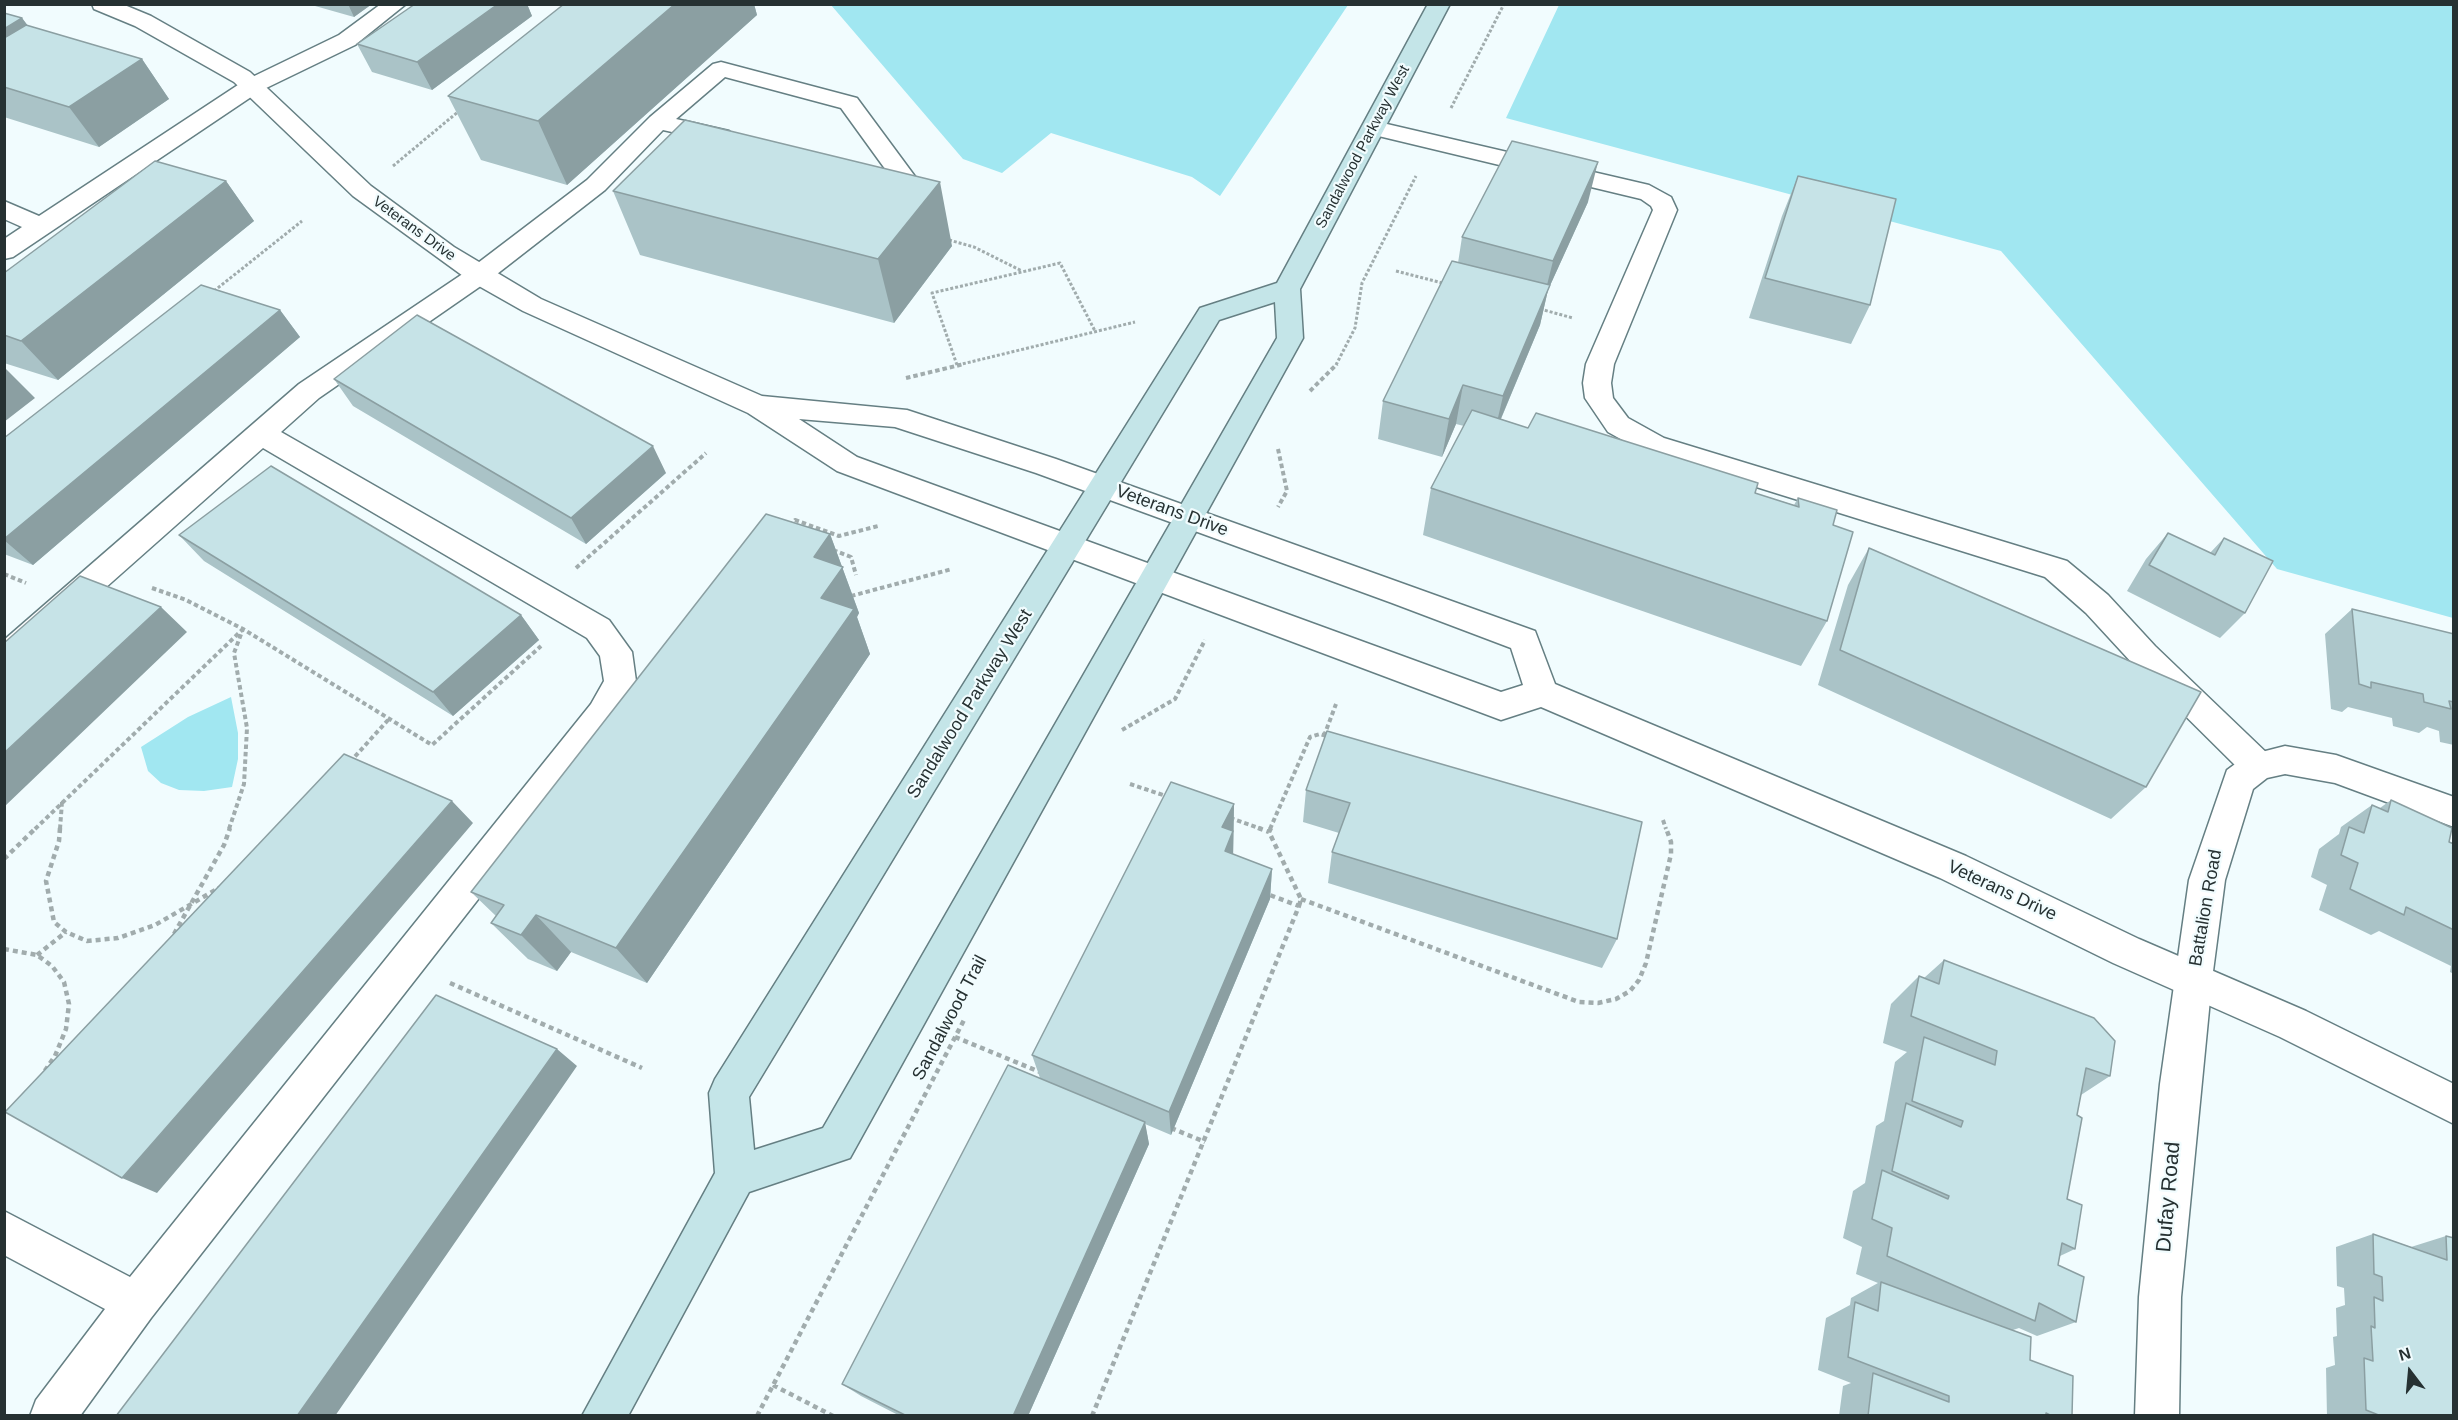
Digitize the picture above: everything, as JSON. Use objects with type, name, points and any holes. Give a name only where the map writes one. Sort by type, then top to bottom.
[{"type":"main road","name":"Sandalwood Parkway West","points":[[736,1176],[729,1093],[1105,487],[1209,314],[1287,289],[1439,4]]},
{"type":"main road","points":[[604,1416],[736,1176],[836,1144],[1290,338],[1287,289]]},
{"type":"street","name":"Veterans Drive","points":[[102,4],[143,21],[242,77],[362,190],[445,253],[479,275],[532,305],[758,406],[847,464],[1501,706],[1542,693],[1862,827],[2293,1024],[2454,1105]]},
{"type":"street","points":[[4,251],[252,86],[347,40],[396,4]]},
{"type":"street","points":[[4,659],[309,391],[479,275],[596,185],[658,122],[721,69],[849,104],[913,190],[880,180]]},
{"type":"street","points":[[658,122],[743,142]]},
{"type":"street","points":[[1374,128],[1649,193],[1662,202],[1665,210],[1600,364],[1597,383],[1599,398],[1618,425],[1654,445],[2040,562],[2056,570],[2091,598],[2144,655],[2258,766],[2285,760],[2336,769],[2454,812]]},
{"type":"street","points":[[4,209],[40,226]]},
{"type":"street","name":"Veterans Drive","points":[[758,406],[897,417],[1189,517],[1524,640],[1542,693]]},
{"type":"street","points":[[52,1416],[136,1303],[596,723],[620,681],[616,652],[598,629],[260,433]]},
{"type":"street","name":"Battalion Road","points":[[2193,979],[2207,880],[2224,820],[2239,780],[2258,766]]},
{"type":"street","name":"Dufay Road","points":[[2157,1416],[2160,1297],[2180,1084],[2193,979]]},
{"type":"street","points":[[4,1232],[136,1303]]},
{"type":"path","points":[[362,190],[462,109]]},
{"type":"path","points":[[207,297],[302,221]]},
{"type":"path","points":[[940,238],[974,247],[1023,272]]},
{"type":"path","points":[[957,365],[932,293],[1060,263],[1095,331]]},
{"type":"path","points":[[1396,271],[1454,286]]},
{"type":"path","points":[[1304,397],[1334,369],[1355,328],[1362,284]]},
{"type":"path","points":[[1534,308],[1615,329]]},
{"type":"path","points":[[899,379],[1135,322]]},
{"type":"path","points":[[1280,442],[1277,451],[1287,491]]},
{"type":"path","points":[[575,569],[706,453]]},
{"type":"path","points":[[785,531],[795,520],[839,536],[878,526]]},
{"type":"path","points":[[829,548],[851,557],[856,575]]},
{"type":"path","points":[[849,596],[952,569]]},
{"type":"path","points":[[163,592],[186,600],[243,629],[432,745],[543,644]]},
{"type":"path","points":[[4,859],[243,629]]},
{"type":"path","points":[[172,938],[224,846],[244,784],[247,728],[234,653],[243,629]]},
{"type":"path","points":[[1114,735],[1175,699],[1193,660]]},
{"type":"path","points":[[1324,735],[1336,704]]},
{"type":"path","points":[[342,771],[388,720]]},
{"type":"path","points":[[1269,832],[1310,736],[1324,735],[1334,739]]},
{"type":"path","points":[[1130,784],[1172,799]]},
{"type":"path","points":[[62,802],[59,841],[46,881],[54,922],[66,932],[87,941],[118,938],[155,925],[187,908],[201,896],[221,887]]},
{"type":"path","points":[[1092,1416],[1205,1142],[1301,899],[1269,832],[1226,817]]},
{"type":"path","points":[[1301,899],[1579,1002],[1598,1003],[1616,999],[1630,991],[1639,980],[1646,963],[1671,854],[1671,842],[1663,820]]},
{"type":"path","points":[[1259,891],[1299,906]]},
{"type":"path","points":[[37,955],[66,932]]},
{"type":"path","points":[[4,949],[37,955],[52,966],[64,982],[69,1004],[66,1029],[55,1056],[42,1074]]},
{"type":"path","points":[[447,981],[642,1068]]},
{"type":"path","name":"Sandalwood Trail","points":[[757,1416],[966,1016]]},
{"type":"path","points":[[955,1037],[1045,1074]]},
{"type":"path","points":[[1162,1124],[1205,1142]]},
{"type":"path","points":[[772,1385],[833,1416]]},
{"type":"shaded area","points":[[831,5],[1348,5],[1220,196],[1192,177],[1051,133],[1002,173],[963,159]]},
{"type":"shaded area","points":[[1559,5],[2453,5],[2453,618],[2277,569],[2001,251],[1506,118]]},
{"type":"shaded area","points":[[231,697],[238,733],[238,759],[232,787],[204,791],[179,790],[161,783],[148,771],[141,747],[188,717]]},
{"type":"building","points":[[415,4],[498,4],[417,62],[357,44]]},
{"type":"building","points":[[564,4],[675,4],[538,121],[448,96]]},
{"type":"building","points":[[4,13],[22,18],[4,29]]},
{"type":"building","points":[[26,25],[142,59],[69,107],[4,87],[4,38]]},
{"type":"building","points":[[685,120],[940,182],[878,259],[613,191]]},
{"type":"building","points":[[1512,141],[1598,162],[1553,261],[1462,237]]},
{"type":"building","points":[[155,161],[226,181],[21,341],[4,335],[4,273]]},
{"type":"building","points":[[1798,176],[1896,199],[1870,305],[1765,278]]},
{"type":"building","points":[[1452,261],[1550,285],[1503,396],[1463,385],[1449,419],[1383,401]]},
{"type":"building","points":[[201,285],[280,310],[4,539],[4,438]]},
{"type":"building","points":[[417,315],[653,446],[571,518],[334,379]]},
{"type":"building","points":[[1472,410],[1528,428],[1536,413],[1758,483],[1755,493],[1799,507],[1798,498],[1837,510],[1833,525],[1853,532],[1827,621],[1431,488]]},
{"type":"building","points":[[271,466],[521,615],[433,692],[179,535]]},
{"type":"building","points":[[766,514],[830,534],[814,557],[843,567],[821,598],[854,609],[616,948],[536,915],[521,935],[491,923],[504,905],[471,892]]},
{"type":"building","points":[[2168,533],[2215,555],[2224,538],[2273,561],[2245,613],[2149,565]]},
{"type":"building","points":[[1869,548],[2201,692],[2146,787],[1840,650]]},
{"type":"building","points":[[80,576],[161,607],[4,753],[4,643]]},
{"type":"building","points":[[2352,609],[2454,634],[2454,702],[2449,701],[2451,709],[2424,702],[2423,694],[2371,682],[2371,688],[2359,684]]},
{"type":"building","points":[[1327,731],[1642,822],[1617,939],[1332,852],[1350,803],[1306,790]]},
{"type":"building","points":[[344,754],[452,801],[122,1178],[5,1112]]},
{"type":"building","points":[[1171,782],[1234,804],[1222,827],[1233,831],[1225,851],[1272,869],[1169,1112],[1032,1055]]},
{"type":"building","points":[[2391,800],[2452,828],[2449,842],[2454,844],[2454,930],[2406,907],[2404,915],[2350,889],[2358,863],[2341,855],[2349,827],[2364,833],[2372,805],[2388,812]]},
{"type":"building","points":[[1944,960],[2094,1018],[2115,1041],[2110,1076],[2086,1068],[2077,1115],[2082,1118],[2067,1199],[2082,1205],[2075,1249],[2062,1243],[2058,1265],[2084,1277],[2076,1322],[2039,1303],[2035,1321],[1887,1256],[1892,1228],[1872,1219],[1882,1170],[1948,1199],[1949,1196],[1892,1171],[1906,1103],[1961,1127],[1963,1121],[1912,1101],[1924,1037],[1995,1065],[1997,1051],[1911,1016],[1919,976],[1939,984]]},
{"type":"building","points":[[436,995],[557,1049],[297,1416],[116,1416]]},
{"type":"building","points":[[1008,1065],[1145,1122],[1013,1416],[907,1416],[842,1384]]},
{"type":"building","points":[[2373,1234],[2447,1260],[2446,1236],[2454,1238],[2454,1416],[2381,1416],[2366,1410],[2364,1358],[2373,1361],[2371,1326],[2375,1328],[2374,1297],[2383,1301],[2382,1277],[2374,1274]]},
{"type":"building","points":[[1881,1282],[2031,1337],[2030,1360],[2073,1376],[2072,1416],[2052,1416],[2046,1413],[2046,1416],[1868,1416],[1873,1373],[1949,1402],[1949,1396],[1848,1357],[1855,1302],[1878,1311]]}]
